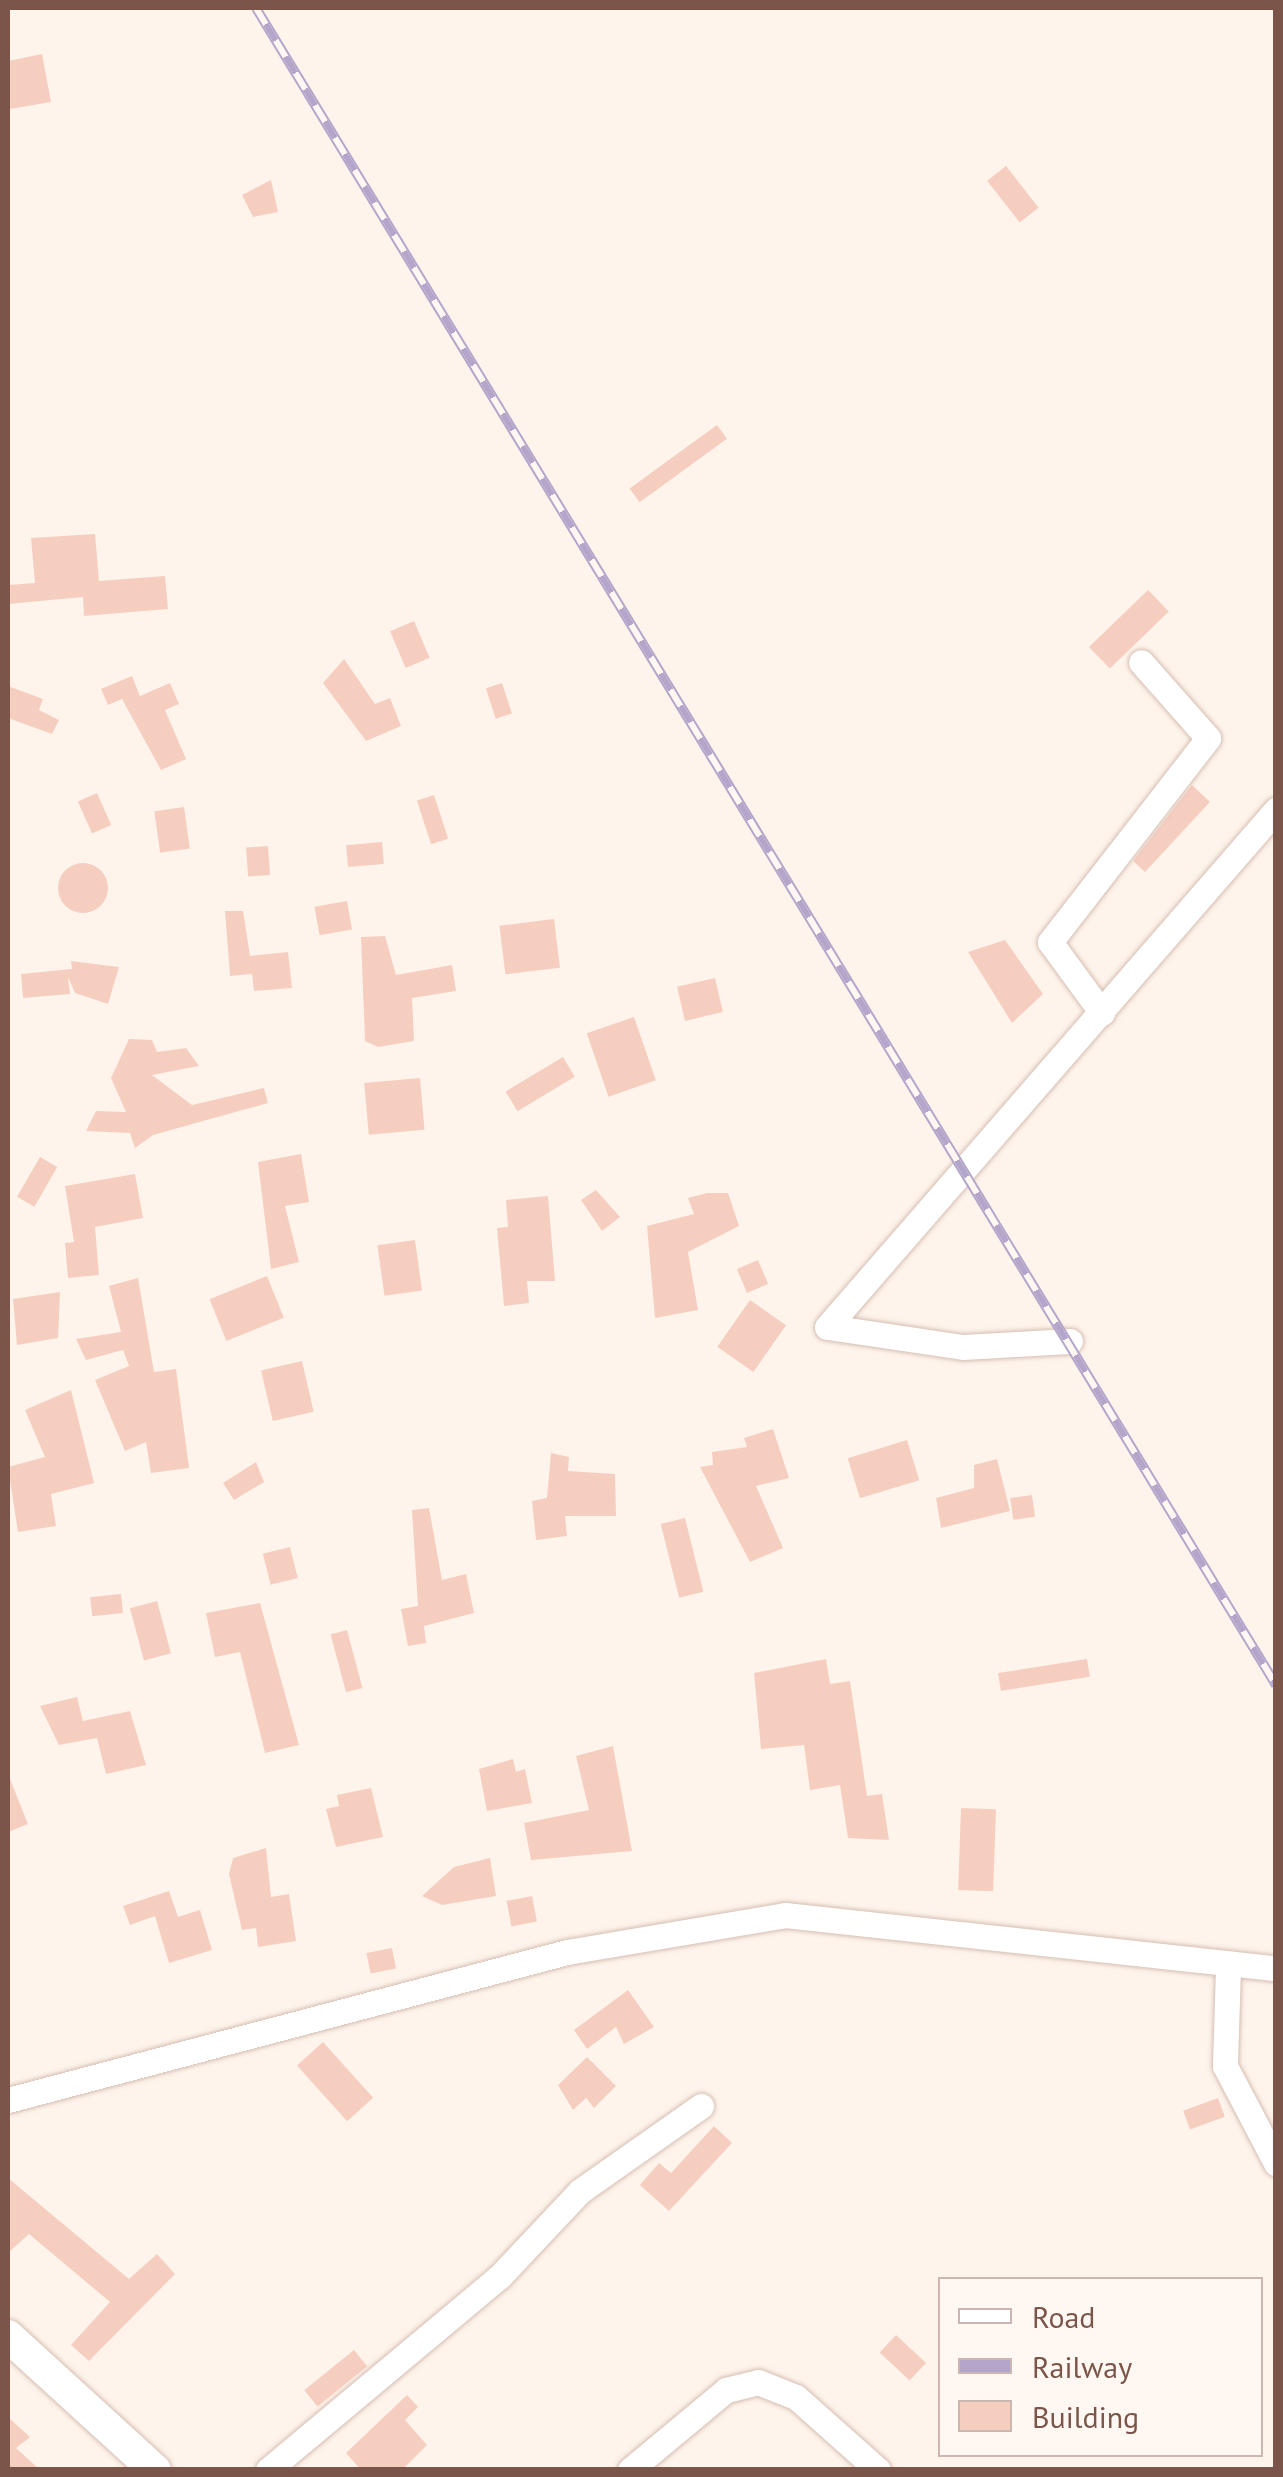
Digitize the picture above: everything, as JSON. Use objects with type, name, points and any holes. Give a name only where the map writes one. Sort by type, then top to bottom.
[{"type":"street","points":[[1102,1013],[1050,942],[1216,729],[1141,662]]},
{"type":"street","points":[[1070,1340],[964,1348],[827,1327],[1276,810]]},
{"type":"street","points":[[8,2100],[568,1952],[785,1915],[1228,1968],[1276,1968]]},
{"type":"street","points":[[1228,1968],[1226,2066],[1276,2163]]},
{"type":"street","points":[[268,2470],[500,2276],[580,2191],[701,2106]]},
{"type":"street","points":[[8,2336],[154,2470]]},
{"type":"street","points":[[630,2470],[726,2390],[758,2382],[796,2397],[878,2470]]},
{"type":"building","points":[[42,54],[51,102],[10,109],[8,61]]},
{"type":"building","points":[[1006,166],[1039,208],[1020,223],[987,181]]},
{"type":"building","points":[[271,180],[278,212],[253,217],[242,195]]},
{"type":"building","points":[[717,425],[727,439],[640,502],[630,488]]},
{"type":"building","points":[[95,534],[99,581],[165,576],[168,609],[84,616],[83,597],[8,604],[8,585],[35,583],[31,538]]},
{"type":"building","points":[[1148,590],[1169,612],[1110,669],[1089,647]]},
{"type":"building","points":[[414,621],[430,658],[406,668],[390,631]]},
{"type":"building","points":[[344,659],[375,704],[390,698],[401,726],[366,741],[323,683]]},
{"type":"building","points":[[132,676],[140,696],[170,683],[179,704],[165,710],[186,759],[161,770],[122,699],[108,705],[101,689]]},
{"type":"building","points":[[502,683],[512,713],[496,719],[486,688]]},
{"type":"building","points":[[8,686],[43,699],[39,710],[59,720],[52,734],[8,718]]},
{"type":"building","points":[[1192,785],[1210,802],[1145,872],[1133,861]]},
{"type":"building","points":[[97,793],[111,825],[92,834],[78,802]]},
{"type":"building","points":[[434,795],[448,839],[431,844],[417,801]]},
{"type":"building","points":[[184,807],[190,849],[160,853],[154,811]]},
{"type":"building","points":[[382,842],[384,864],[348,867],[346,845]]},
{"type":"building","points":[[268,846],[270,875],[248,876],[246,848]]},
{"type":"building","points":[[83,863],[101,870],[108,888],[101,906],[83,913],[65,906],[58,888],[65,870]]},
{"type":"building","points":[[347,901],[352,930],[320,935],[315,907]]},
{"type":"building","points":[[225,911],[243,911],[250,956],[288,952],[292,988],[254,991],[252,974],[230,976]]},
{"type":"building","points":[[554,919],[560,968],[505,974],[499,926]]},
{"type":"building","points":[[385,936],[396,975],[452,965],[456,991],[412,998],[414,1041],[378,1047],[365,1041],[361,937]]},
{"type":"building","points":[[1005,940],[1043,994],[1012,1023],[968,952]]},
{"type":"building","points":[[71,961],[119,967],[108,1004],[75,993],[68,977],[70,994],[23,998],[21,974],[72,969]]},
{"type":"building","points":[[715,978],[723,1012],[685,1021],[677,987]]},
{"type":"building","points":[[634,1017],[656,1080],[609,1097],[587,1033]]},
{"type":"building","points":[[129,1039],[152,1040],[157,1052],[186,1048],[199,1066],[152,1075],[192,1105],[264,1088],[268,1103],[153,1135],[135,1148],[130,1133],[86,1131],[96,1111],[126,1112],[111,1078]]},
{"type":"building","points":[[563,1057],[575,1077],[517,1111],[506,1092]]},
{"type":"building","points":[[420,1078],[425,1130],[369,1135],[364,1083]]},
{"type":"building","points":[[301,1154],[309,1202],[285,1206],[299,1262],[271,1269],[258,1162]]},
{"type":"building","points":[[40,1157],[57,1167],[34,1207],[17,1197]]},
{"type":"building","points":[[135,1174],[143,1218],[95,1227],[99,1275],[68,1278],[65,1243],[74,1242],[65,1186]]},
{"type":"building","points":[[596,1190],[620,1217],[602,1231],[581,1200]]},
{"type":"building","points":[[728,1193],[739,1226],[688,1252],[698,1310],[655,1318],[647,1226],[694,1214],[688,1198]]},
{"type":"building","points":[[548,1196],[555,1281],[527,1281],[529,1303],[504,1306],[497,1228],[508,1227],[506,1200]]},
{"type":"building","points":[[415,1240],[422,1291],[384,1296],[377,1245]]},
{"type":"building","points":[[758,1260],[768,1284],[747,1293],[737,1269]]},
{"type":"building","points":[[267,1276],[284,1318],[226,1341],[210,1299]]},
{"type":"building","points":[[138,1278],[154,1372],[176,1369],[189,1468],[151,1473],[146,1442],[125,1451],[95,1380],[129,1366],[123,1350],[86,1360],[76,1339],[121,1332],[109,1286]]},
{"type":"building","points":[[60,1292],[58,1338],[17,1345],[13,1299]]},
{"type":"building","points":[[750,1300],[786,1325],[753,1372],[717,1347]]},
{"type":"building","points":[[302,1361],[314,1412],[273,1421],[261,1370]]},
{"type":"building","points":[[71,1390],[94,1483],[51,1494],[56,1526],[18,1532],[8,1467],[45,1457],[25,1410]]},
{"type":"building","points":[[773,1429],[789,1478],[756,1486],[783,1548],[750,1562],[700,1467],[713,1465],[712,1452],[747,1447],[744,1438]]},
{"type":"building","points":[[907,1440],[919,1480],[860,1498],[848,1458]]},
{"type":"building","points":[[551,1453],[569,1457],[568,1471],[615,1474],[616,1516],[565,1516],[567,1536],[536,1540],[532,1501],[547,1498]]},
{"type":"building","points":[[997,1459],[1010,1511],[941,1528],[936,1498],[974,1488],[974,1465]]},
{"type":"building","points":[[256,1462],[264,1482],[234,1500],[223,1483]]},
{"type":"building","points":[[1032,1495],[1035,1517],[1013,1520],[1010,1498]]},
{"type":"building","points":[[429,1508],[442,1580],[466,1574],[474,1613],[424,1626],[426,1643],[408,1646],[401,1609],[418,1606],[412,1510]]},
{"type":"building","points":[[685,1518],[703,1592],[679,1598],[661,1524]]},
{"type":"building","points":[[290,1547],[298,1578],[271,1585],[263,1554]]},
{"type":"building","points":[[121,1594],[123,1613],[92,1616],[90,1597]]},
{"type":"building","points":[[157,1601],[171,1653],[144,1660],[130,1608]]},
{"type":"building","points":[[260,1603],[299,1745],[265,1753],[240,1652],[215,1657],[206,1613]]},
{"type":"building","points":[[347,1630],[363,1688],[346,1692],[331,1634]]},
{"type":"building","points":[[826,1659],[830,1684],[850,1681],[867,1796],[882,1794],[889,1840],[848,1838],[840,1785],[810,1790],[804,1745],[761,1749],[754,1673]]},
{"type":"building","points":[[1087,1659],[1090,1677],[1001,1691],[998,1673]]},
{"type":"building","points":[[77,1697],[83,1721],[130,1711],[146,1765],[106,1774],[97,1738],[59,1745],[40,1706]]},
{"type":"building","points":[[613,1746],[632,1851],[531,1860],[524,1823],[589,1810],[576,1756]]},
{"type":"building","points":[[513,1759],[516,1772],[525,1769],[532,1803],[487,1811],[479,1769]]},
{"type":"building","points":[[8,1774],[28,1824],[8,1832]]},
{"type":"building","points":[[371,1788],[383,1837],[336,1847],[326,1809],[339,1806],[337,1795]]},
{"type":"building","points":[[961,1808],[996,1809],[993,1891],[958,1890]]},
{"type":"building","points":[[266,1848],[271,1897],[289,1894],[296,1941],[258,1947],[256,1928],[242,1930],[229,1874],[233,1858]]},
{"type":"building","points":[[490,1858],[496,1896],[442,1905],[422,1896],[454,1867]]},
{"type":"building","points":[[169,1891],[178,1917],[200,1910],[212,1950],[169,1963],[155,1916],[130,1925],[123,1906]]},
{"type":"building","points":[[532,1896],[537,1922],[511,1926],[506,1901]]},
{"type":"building","points":[[392,1948],[396,1969],[370,1974],[366,1953]]},
{"type":"building","points":[[628,1990],[654,2027],[624,2044],[616,2027],[587,2049],[574,2030]]},
{"type":"building","points":[[323,2042],[373,2098],[347,2121],[297,2065]]},
{"type":"building","points":[[587,2057],[616,2086],[594,2108],[586,2098],[573,2110],[558,2085]]},
{"type":"building","points":[[1218,2098],[1225,2117],[1190,2129],[1183,2111]]},
{"type":"building","points":[[714,2126],[732,2143],[669,2211],[640,2185],[659,2163],[671,2173]]},
{"type":"building","points":[[8,2178],[129,2279],[157,2254],[175,2274],[89,2361],[71,2345],[110,2302],[29,2234],[8,2253]]},
{"type":"building","points":[[896,2335],[926,2363],[910,2381],[880,2353]]},
{"type":"building","points":[[354,2350],[367,2366],[317,2407],[304,2390]]},
{"type":"building","points":[[407,2395],[418,2407],[405,2420],[427,2445],[402,2470],[361,2470],[346,2453]]},
{"type":"building","points":[[8,2417],[30,2437],[16,2448],[40,2470],[8,2470]]},
{"type":"railway","points":[[256,8],[1276,1685]]}]
